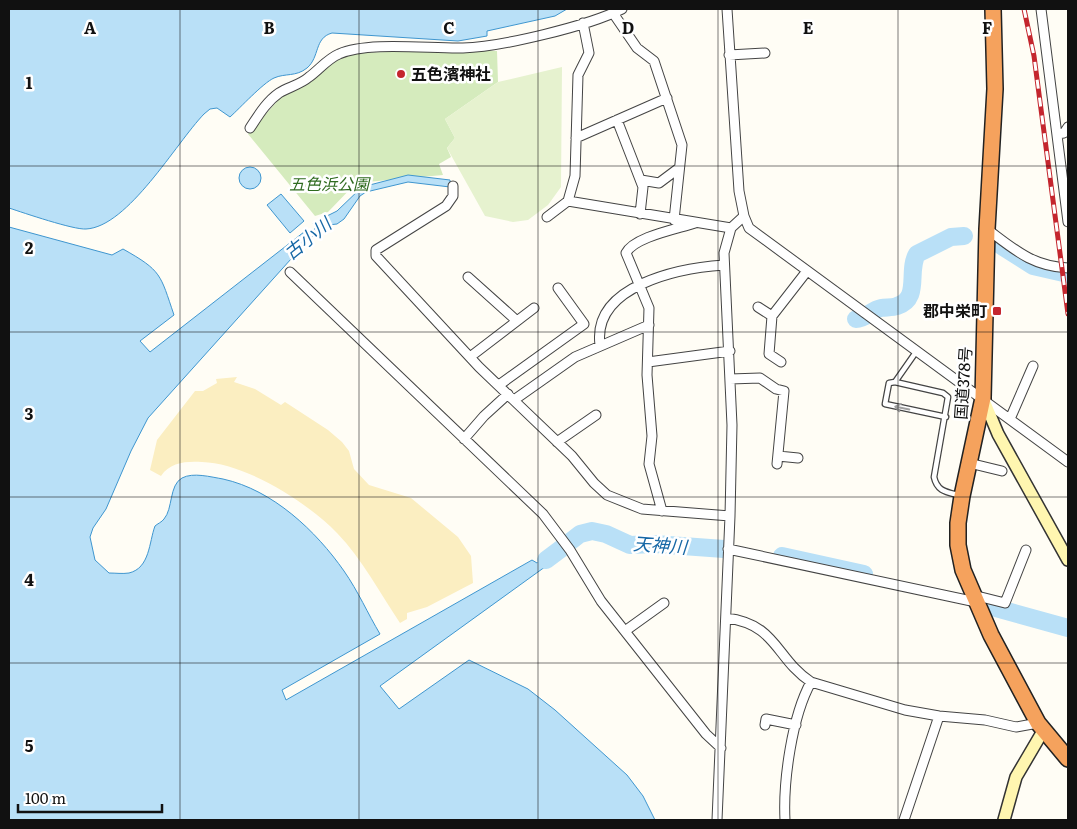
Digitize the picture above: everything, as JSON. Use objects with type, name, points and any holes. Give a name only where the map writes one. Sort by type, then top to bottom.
[{"type":"highway","name":"国道378号","points":[[993,9],[995,89],[987,229],[983,398],[962,496],[958,523],[958,545],[963,570],[995,643],[1040,727],[1068,759]]},
{"type":"street","points":[[727,9],[739,191],[744,216],[749,228],[756,235],[916,352],[983,398],[1068,462]]},
{"type":"street","points":[[1041,9],[1064,132],[1068,222]]},
{"type":"street","points":[[250,128],[265,106],[280,93],[300,84],[339,54],[353,50],[382,48],[466,48],[514,41],[617,11],[637,48],[654,61],[682,145],[674,220]]},
{"type":"street","points":[[547,217],[568,201],[575,176],[578,75],[589,53],[583,22]]},
{"type":"street","points":[[730,55],[765,52]]},
{"type":"street","points":[[576,138],[667,98]]},
{"type":"street","points":[[618,120],[643,187],[640,214]]},
{"type":"street","points":[[641,180],[659,183],[679,168]]},
{"type":"street","points":[[453,186],[453,196],[446,206],[376,250],[376,256],[470,356],[558,442],[607,495],[642,509],[730,516]]},
{"type":"street","points":[[568,201],[731,228]]},
{"type":"street","points":[[717,820],[730,516],[730,351],[724,265],[726,241],[731,228],[744,216]]},
{"type":"street","points":[[662,511],[649,464],[652,436],[648,362],[649,308],[640,284],[626,257],[626,253],[628,247],[637,241],[694,223]]},
{"type":"street","points":[[987,229],[1023,256],[1037,263],[1068,268]]},
{"type":"street","points":[[600,345],[599,336],[602,321],[611,306],[621,296],[640,284],[700,267],[724,265]]},
{"type":"street","points":[[781,362],[768,354],[772,316],[807,271]]},
{"type":"street","points":[[290,272],[543,514],[570,550],[601,600],[706,734],[721,748]]},
{"type":"street","points":[[468,277],[517,321]]},
{"type":"street","points":[[499,385],[584,324],[558,288]]},
{"type":"street","points":[[758,307],[772,316]]},
{"type":"street","points":[[470,356],[534,308]]},
{"type":"street","points":[[464,439],[484,416],[575,357],[649,325]]},
{"type":"street","points":[[648,362],[730,351]]},
{"type":"street","points":[[1010,419],[1033,366]]},
{"type":"street","points":[[730,379],[760,378],[776,389],[784,391],[777,460],[798,458]]},
{"type":"street","points":[[983,398],[998,434],[1068,560]]},
{"type":"street","points":[[558,442],[596,415]]},
{"type":"street","points":[[969,462],[1002,471]]},
{"type":"street","points":[[728,549],[1005,603],[1026,550]]},
{"type":"street","points":[[625,631],[664,604]]},
{"type":"street","points":[[726,618],[742,620],[770,637],[799,674],[811,682],[905,710],[939,716],[984,720],[1016,727],[1040,727],[1016,777],[1004,820]]},
{"type":"street","points":[[785,820],[784,791],[796,724],[804,697],[811,682]]},
{"type":"street","points":[[904,820],[939,716]]},
{"type":"street","points":[[765,725],[766,719],[796,724]]},
{"type":"lane","points":[[895,382],[916,352]]},
{"type":"lane","points":[[946,418],[885,404],[889,383],[895,382],[943,394],[948,397],[946,418],[934,478],[935,485],[941,490],[962,496]]},
{"type":"green space","name":"五色浜公園","points":[[451,50],[497,51],[498,82],[445,119],[455,138],[447,148],[451,157],[439,164],[443,175],[356,183],[328,212],[315,216],[248,134],[281,97],[301,88],[339,58],[356,53]]},
{"type":"green space","points":[[562,67],[561,187],[548,205],[528,220],[513,222],[485,216],[447,148],[455,138],[445,119],[498,82]]},
{"type":"sand","points":[[237,377],[234,382],[255,389],[281,405],[285,402],[328,430],[349,451],[354,469],[369,485],[411,498],[458,537],[471,556],[473,583],[427,607],[407,613],[407,619],[400,623],[363,565],[346,543],[324,521],[292,497],[256,477],[219,464],[179,463],[169,468],[161,476],[150,470],[157,440],[195,391],[203,391],[217,383],[216,379]]},
{"type":"water","points":[[9,9],[567,9],[555,16],[487,31],[487,36],[458,41],[332,33],[326,35],[320,43],[314,59],[307,68],[299,73],[274,78],[269,81],[230,117],[217,108],[210,109],[193,127],[150,182],[118,214],[102,225],[80,229],[9,208]]},
{"type":"water","points":[[250,167],[260,174],[261,178],[254,188],[250,189],[240,182],[239,178],[246,168]]},
{"type":"water","points":[[408,175],[450,180],[450,187],[408,182],[366,192],[360,196],[344,219],[337,224],[328,225],[309,239],[148,418],[131,451],[106,509],[93,528],[90,537],[95,560],[109,573],[129,573],[141,566],[148,554],[155,526],[167,515],[175,486],[178,481],[186,476],[223,479],[241,484],[276,502],[307,527],[333,556],[354,586],[380,634],[282,690],[286,700],[532,560],[537,563],[544,557],[549,564],[380,686],[399,709],[469,660],[528,689],[555,710],[627,775],[643,796],[655,820],[9,820],[9,227],[112,255],[123,249],[153,269],[166,290],[174,315],[140,341],[150,352],[304,232],[312,232],[316,227],[313,223],[337,211],[362,187]]},
{"type":"water","points":[[281,194],[304,221],[290,233],[267,205]]},
{"type":"waterway","name":"古小川","points":[[856,319],[863,318],[877,309],[895,307],[904,302],[909,297],[911,291],[914,261],[917,254],[951,237],[964,236]]},
{"type":"waterway","name":"古小川","points":[[1000,245],[1033,266],[1068,274]]},
{"type":"waterway","name":"天神川","points":[[571,541],[580,534],[592,531],[606,534],[630,545],[655,544],[724,549]]},
{"type":"waterway","name":"天神川","points":[[546,560],[562,548]]},
{"type":"waterway","name":"天神川","points":[[782,556],[864,574]]},
{"type":"waterway","name":"天神川","points":[[996,608],[1068,628]]},
{"type":"railway","points":[[1024,9],[1034,56],[1068,314]]},
{"type":"place","name":"五色濱神社","points":[[401,74]]},
{"type":"place","name":"郡中栄町","points":[[997,311]]}]
